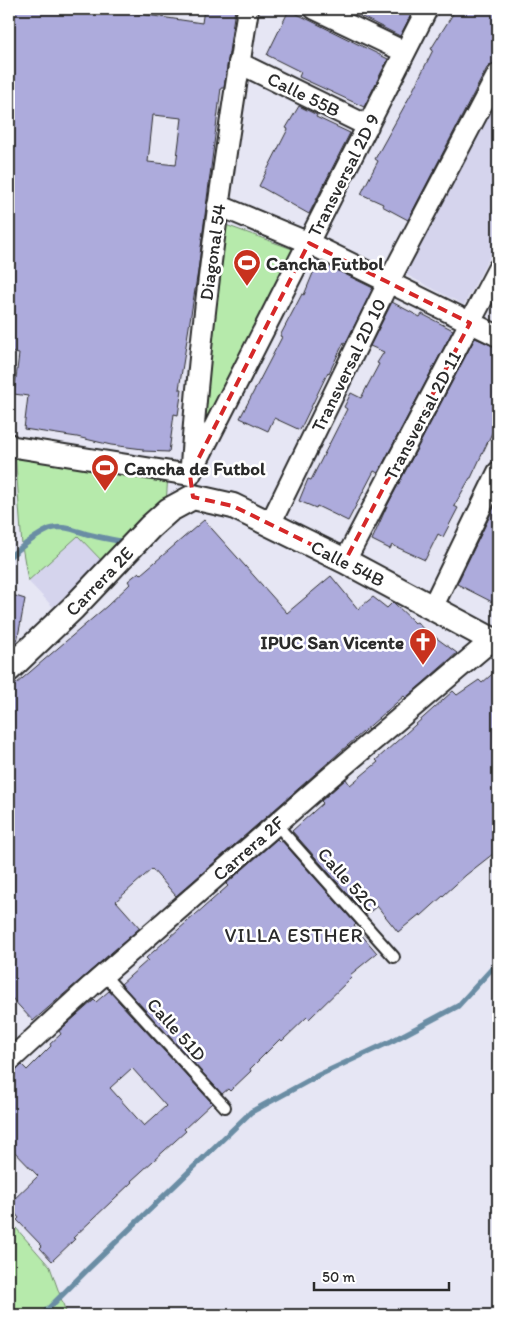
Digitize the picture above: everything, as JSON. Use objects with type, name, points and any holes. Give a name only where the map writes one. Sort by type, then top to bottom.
[{"type":"street","name":"Diagonal 54","points":[[191,486],[201,334],[218,205],[248,9]]},
{"type":"street","points":[[315,9],[405,52]]},
{"type":"street","name":"Transversal 2D 9","points":[[191,486],[308,243],[427,9]]},
{"type":"street","name":"Calle 55B","points":[[239,63],[368,126]]},
{"type":"street","name":"Transversal 2D 10","points":[[270,524],[388,283],[498,74]]},
{"type":"street","points":[[218,205],[308,243],[498,336]]},
{"type":"street","name":"Transversal 2D 11","points":[[345,561],[498,269]]},
{"type":"street","points":[[9,445],[191,486]]},
{"type":"street","points":[[432,608],[498,472]]},
{"type":"street","name":"Calle 54B","points":[[191,486],[345,561],[497,642]]},
{"type":"street","name":"Carrera 2E","points":[[9,669],[79,601],[191,486]]},
{"type":"street","name":"Carrera 2F","points":[[9,1061],[104,974],[276,824],[497,642]]},
{"type":"lane","name":"Calle 52C","points":[[276,824],[394,957]]},
{"type":"lane","name":"Calle 51D","points":[[104,974],[225,1107]]},
{"type":"highlighted area","points":[[309,243],[470,323],[345,561],[233,506],[193,497],[190,475]]},
{"type":"shaded area","points":[[498,93],[498,241],[464,305],[403,273]]},
{"type":"shaded area","points":[[78,536],[103,562],[53,607],[28,581]]},
{"type":"green space","points":[[223,224],[295,250],[200,440]]},
{"type":"green space","points":[[15,451],[168,474],[166,505],[103,562],[78,536],[28,581],[22,546]]},
{"type":"green space","points":[[9,1220],[50,1267],[67,1315],[9,1315]]},
{"type":"building","points":[[9,9],[105,9],[202,23],[204,9],[235,9],[224,88],[221,88],[198,271],[179,389],[182,389],[178,415],[174,414],[169,452],[143,451],[143,449],[24,429],[28,396],[14,394],[19,354],[9,352],[9,47],[11,24],[9,24]],"holes":[[[153,115],[182,118],[176,165],[148,162]]]},
{"type":"building","points":[[346,9],[414,9],[400,36]]},
{"type":"building","points":[[456,9],[490,9],[498,13],[498,62],[487,68],[408,220],[382,206],[383,204],[361,194],[378,161],[375,159],[410,96],[433,50],[431,49]]},
{"type":"building","points":[[289,10],[388,59],[364,107],[299,77],[301,72],[267,55]]},
{"type":"building","points":[[299,106],[317,115],[316,117],[350,133],[309,214],[259,186],[288,129],[286,128]]},
{"type":"building","points":[[318,261],[373,288],[346,343],[344,342],[328,372],[300,430],[274,418],[268,431],[240,418],[282,337],[280,336],[302,294],[304,295]]},
{"type":"building","points":[[392,302],[420,317],[422,314],[453,330],[378,473],[374,471],[348,521],[317,506],[316,508],[299,501],[308,479],[311,480],[347,409],[344,407],[351,393],[361,398],[379,364],[377,363],[384,352],[370,346]]},
{"type":"building","points":[[475,338],[498,348],[498,420],[471,478],[454,506],[458,508],[443,537],[438,534],[425,560],[392,545],[390,549],[372,540],[386,508]]},
{"type":"building","points":[[498,499],[498,605],[457,584]]},
{"type":"building","points":[[204,520],[287,613],[331,576],[358,609],[373,597],[387,608],[393,602],[415,623],[417,622],[432,639],[435,637],[457,653],[406,698],[404,696],[176,896],[152,869],[116,901],[140,928],[33,1021],[9,995],[9,690],[107,606],[130,584],[128,581],[139,572],[141,574]]},
{"type":"building","points":[[9,594],[25,599],[17,642],[14,645],[9,644]]},
{"type":"building","points":[[498,669],[498,850],[466,875],[421,916],[420,914],[398,932],[377,906],[366,915],[292,831],[346,779],[350,785],[378,762],[376,760],[453,691],[457,695],[479,680],[482,683]]},
{"type":"building","points":[[277,839],[280,842],[282,841],[356,924],[354,926],[377,953],[350,975],[352,977],[309,1019],[307,1017],[282,1041],[280,1039],[230,1091],[228,1089],[222,1094],[121,984],[148,960],[146,958],[228,886],[226,884]]},
{"type":"building","points":[[109,991],[212,1103],[184,1129],[186,1131],[131,1181],[52,1261],[40,1248],[42,1246],[17,1220],[19,1218],[9,1206],[38,1176],[9,1146],[9,1073],[17,1070],[22,1065],[27,1070],[61,1034],[59,1031],[94,1000],[96,1002]],"holes":[[[132,1068],[166,1106],[144,1126],[110,1088]]]},
{"type":"waterway","points":[[9,557],[39,535],[50,529],[60,527],[125,542]]},
{"type":"waterway","points":[[42,1315],[251,1112],[319,1075],[392,1041],[458,1006],[498,962]]},
{"type":"place","name":"Cancha Futbol","points":[[247,287]]},
{"type":"place","name":"Cancha de Futbol","points":[[105,492]]},
{"type":"place","name":"IPUC San Vicente","points":[[423,666]]},
{"type":"district","name":"VILLA ESTHER","points":[[294,935]]}]
